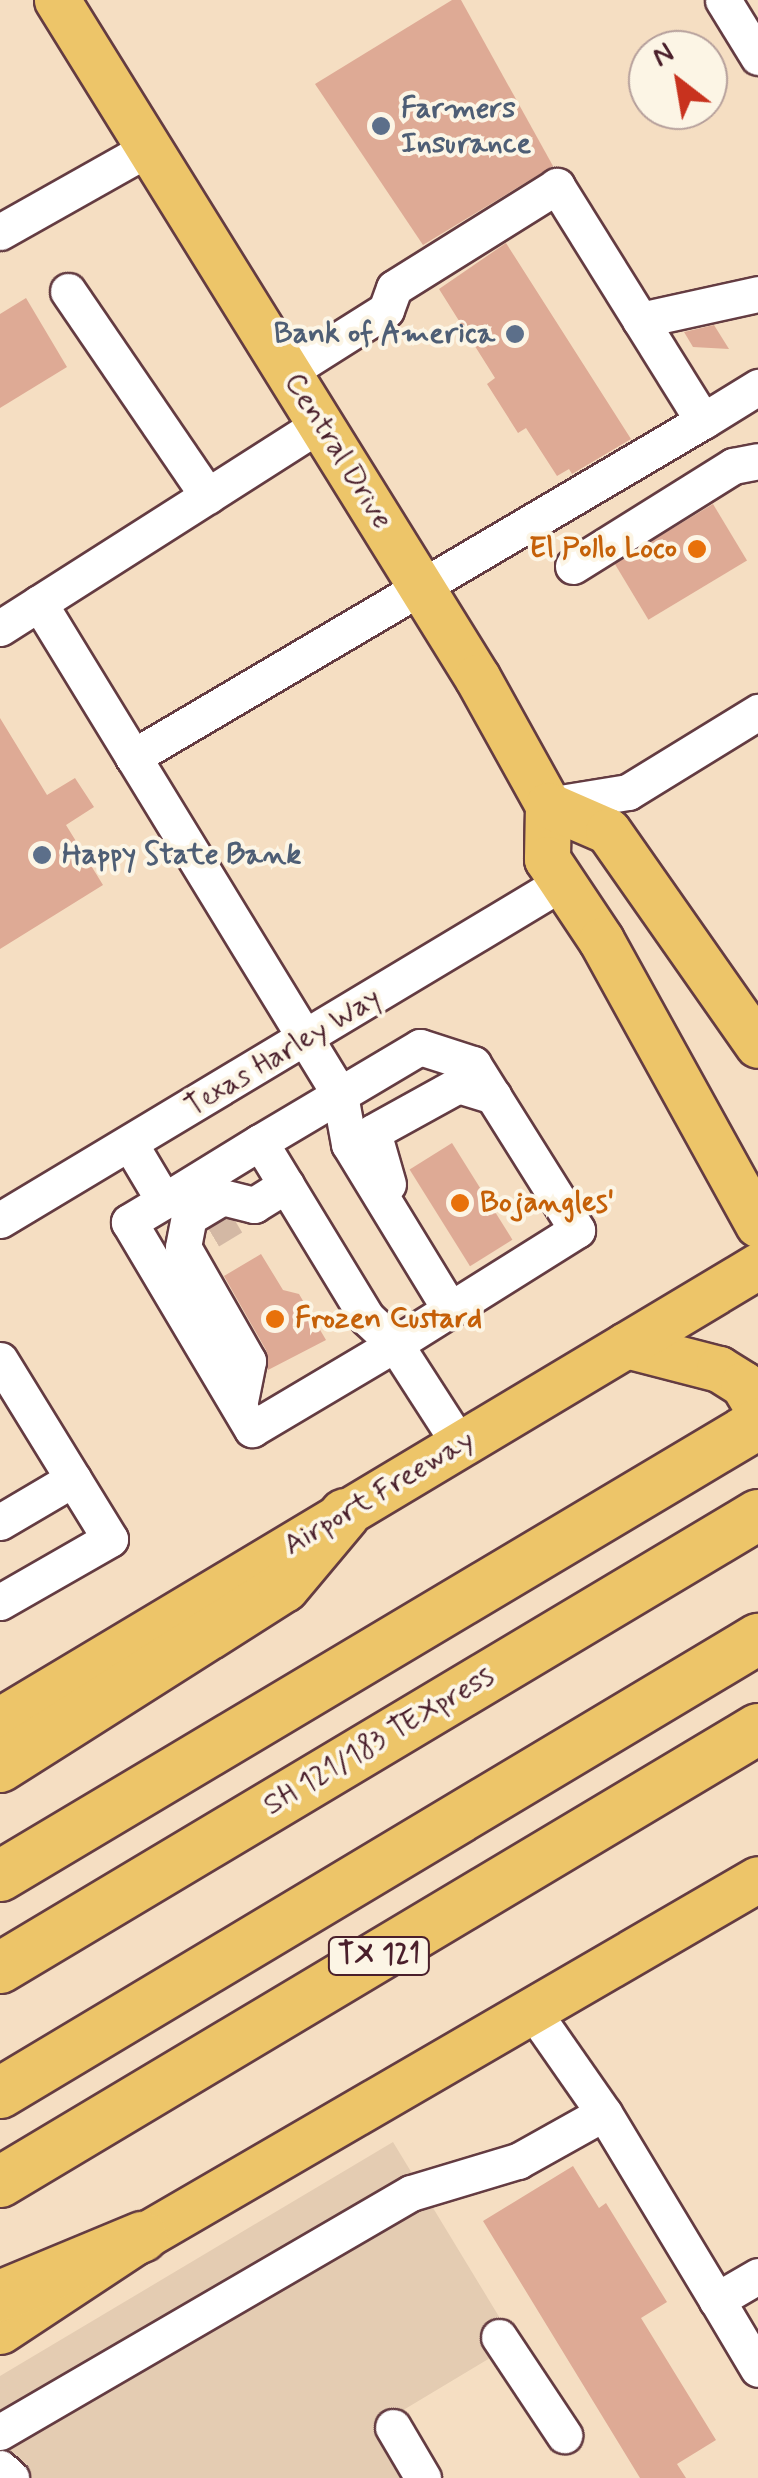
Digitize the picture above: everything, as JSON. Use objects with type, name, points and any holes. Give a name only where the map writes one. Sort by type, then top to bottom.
[{"type":"highway","points":[[0,1876],[758,1424]]},
{"type":"highway","points":[[0,1768],[284,1587],[345,1514]]},
{"type":"highway","name":"SH 121/183 TEXpress","points":[[0,1968],[758,1514]]},
{"type":"highway","points":[[0,2092],[758,1639]]},
{"type":"highway","name":"TX 121","points":[[0,2182],[758,1730]]},
{"type":"highway","points":[[0,2296],[142,2237]]},
{"type":"main road","name":"Central Drive","points":[[57,0],[421,584],[548,804]]},
{"type":"main road","points":[[758,1045],[608,831],[548,804],[547,859],[711,1130],[758,1224]]},
{"type":"main road","points":[[564,882],[602,882],[665,943],[690,944]]},
{"type":"main road","name":"Airport Freeway","points":[[0,1720],[758,1266]]},
{"type":"main road","points":[[626,1345],[719,1369],[743,1384],[758,1409]]},
{"type":"main road","points":[[0,2331],[142,2237],[530,2007],[758,1879]]},
{"type":"street","points":[[722,0],[758,57]]},
{"type":"street","points":[[0,232],[149,148]]},
{"type":"street","points":[[288,372],[386,310],[394,288],[556,186],[703,422]]},
{"type":"street","points":[[68,290],[208,496]]},
{"type":"street","points":[[640,320],[758,294]]},
{"type":"street","points":[[133,758],[519,524],[540,524],[758,387]]},
{"type":"street","points":[[0,628],[320,424]]},
{"type":"street","points":[[573,566],[733,466],[758,461]]},
{"type":"street","points":[[39,603],[340,1095],[348,1144],[449,1308]]},
{"type":"street","points":[[548,804],[628,792],[758,712]]},
{"type":"street","name":"Texas Harley Way","points":[[0,1220],[564,882]]},
{"type":"street","points":[[420,1047],[473,1064],[493,1096],[577,1230],[252,1429],[129,1222],[420,1047]]},
{"type":"street","points":[[430,1278],[426,1249],[380,1170],[373,1132],[458,1086],[493,1096]]},
{"type":"street","points":[[260,1142],[367,1318],[396,1344],[460,1445]]},
{"type":"street","points":[[130,1144],[164,1200]]},
{"type":"street","points":[[239,1406],[248,1361],[220,1225],[286,1185]]},
{"type":"street","points":[[0,1360],[110,1539],[0,1602]]},
{"type":"street","points":[[0,1522],[73,1479]]},
{"type":"street","points":[[530,2007],[604,2113],[758,2369]]},
{"type":"street","points":[[0,2432],[411,2192],[518,2161],[604,2113]]},
{"type":"street","points":[[717,2300],[758,2276]]},
{"type":"street","points":[[499,2336],[564,2435]]},
{"type":"street","points":[[393,2427],[423,2478]]},
{"type":"street","points":[[0,2468],[11,2478]]},
{"type":"shaded area","points":[[393,2142],[515,2343],[375,2427],[407,2478],[0,2478],[0,2376]]},
{"type":"building","points":[[452,0],[461,0],[553,166],[423,245],[315,84]]},
{"type":"building","name":"Bank of America","points":[[506,243],[631,439],[572,474],[569,469],[557,476],[526,428],[518,433],[487,384],[495,378],[439,289]]},
{"type":"building","points":[[26,298],[67,367],[0,408],[0,314]]},
{"type":"building","points":[[714,325],[729,349],[693,347],[684,332]]},
{"type":"building","name":"El Pollo Loco","points":[[713,504],[747,561],[648,620],[614,563]]},
{"type":"building","name":"Happy State Bank","points":[[0,718],[47,795],[75,778],[94,807],[66,825],[103,885],[0,949]]},
{"type":"building","name":"Bojangles'","points":[[452,1143],[512,1240],[470,1266],[410,1169]]},
{"type":"building","name":"Frozen Custard","points":[[261,1254],[283,1290],[299,1294],[326,1340],[268,1370],[266,1350],[224,1276]]},
{"type":"building","points":[[573,2166],[599,2208],[606,2203],[667,2302],[641,2318],[716,2440],[677,2464],[686,2478],[640,2478],[483,2221]]},
{"type":"tunnel","points":[[210,1231],[233,1217]]},
{"type":"place","name":"Farmers Insurance","points":[[381,126]]},
{"type":"place","name":"Bank of America","points":[[515,334]]},
{"type":"place","name":"El Pollo Loco","points":[[697,549]]},
{"type":"place","name":"Happy State Bank","points":[[42,855]]},
{"type":"place","name":"Bojangles'","points":[[460,1203]]},
{"type":"place","name":"Frozen Custard","points":[[275,1319]]}]
